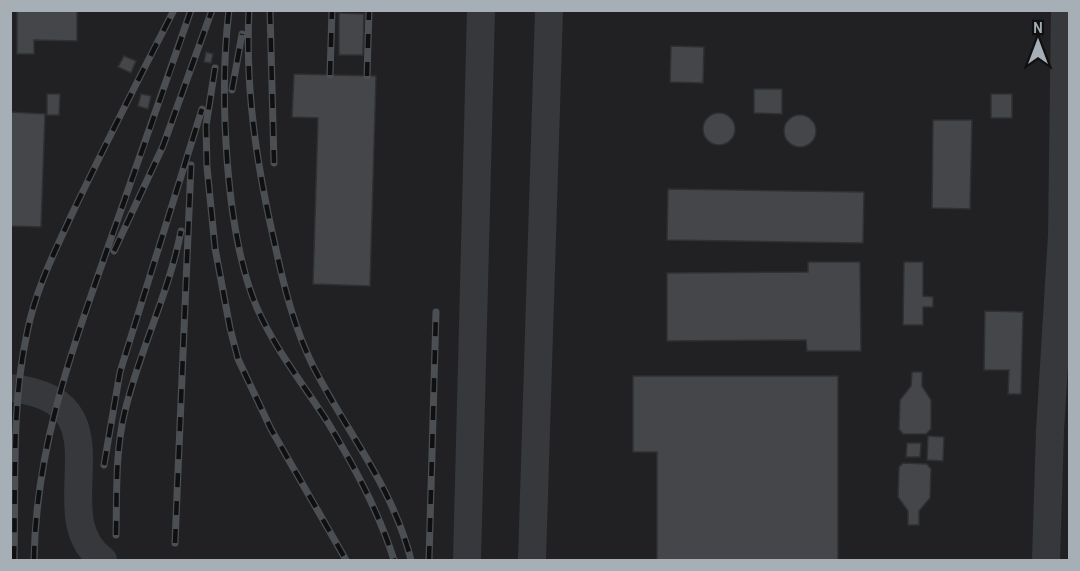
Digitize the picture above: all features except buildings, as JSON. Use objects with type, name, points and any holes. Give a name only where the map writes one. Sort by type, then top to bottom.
[{"type":"lane","points":[[467,561],[481,10]]},
{"type":"lane","points":[[532,561],[549,10]]},
{"type":"lane","points":[[1046,561],[1050,431],[1062,244],[1065,10]]},
{"type":"lane","points":[[10,388],[32,391],[51,398],[57,401],[71,418],[77,432],[80,518],[84,536],[96,556],[103,561]]},
{"type":"shaded area","points":[[10,11],[1069,11],[1069,560],[11,560]]},
{"type":"railway","points":[[14,560],[16,418],[18,389],[30,317],[46,272],[72,214],[174,10]]},
{"type":"railway","points":[[34,560],[41,478],[58,401],[81,325],[191,10]]},
{"type":"railway","points":[[114,251],[163,146],[212,10]]},
{"type":"railway","points":[[229,10],[225,81],[227,162],[231,202],[246,277],[257,308],[272,338],[327,421],[356,472],[381,524],[394,560]]},
{"type":"railway","points":[[249,10],[249,70],[258,157],[290,307],[313,366],[381,483],[403,533],[411,560]]},
{"type":"railway","points":[[270,10],[274,163]]},
{"type":"railway","points":[[330,75],[332,10]]},
{"type":"railway","points":[[367,76],[369,10]]},
{"type":"railway","points":[[232,90],[242,34]]},
{"type":"railway","points":[[215,68],[206,126],[207,167],[215,248],[238,359],[271,429],[346,560]]},
{"type":"railway","points":[[104,465],[120,372],[202,109]]},
{"type":"railway","points":[[175,543],[191,165]]},
{"type":"railway","points":[[116,535],[118,457],[125,411],[138,365],[169,277],[181,231]]},
{"type":"railway","points":[[429,560],[436,312]]}]
